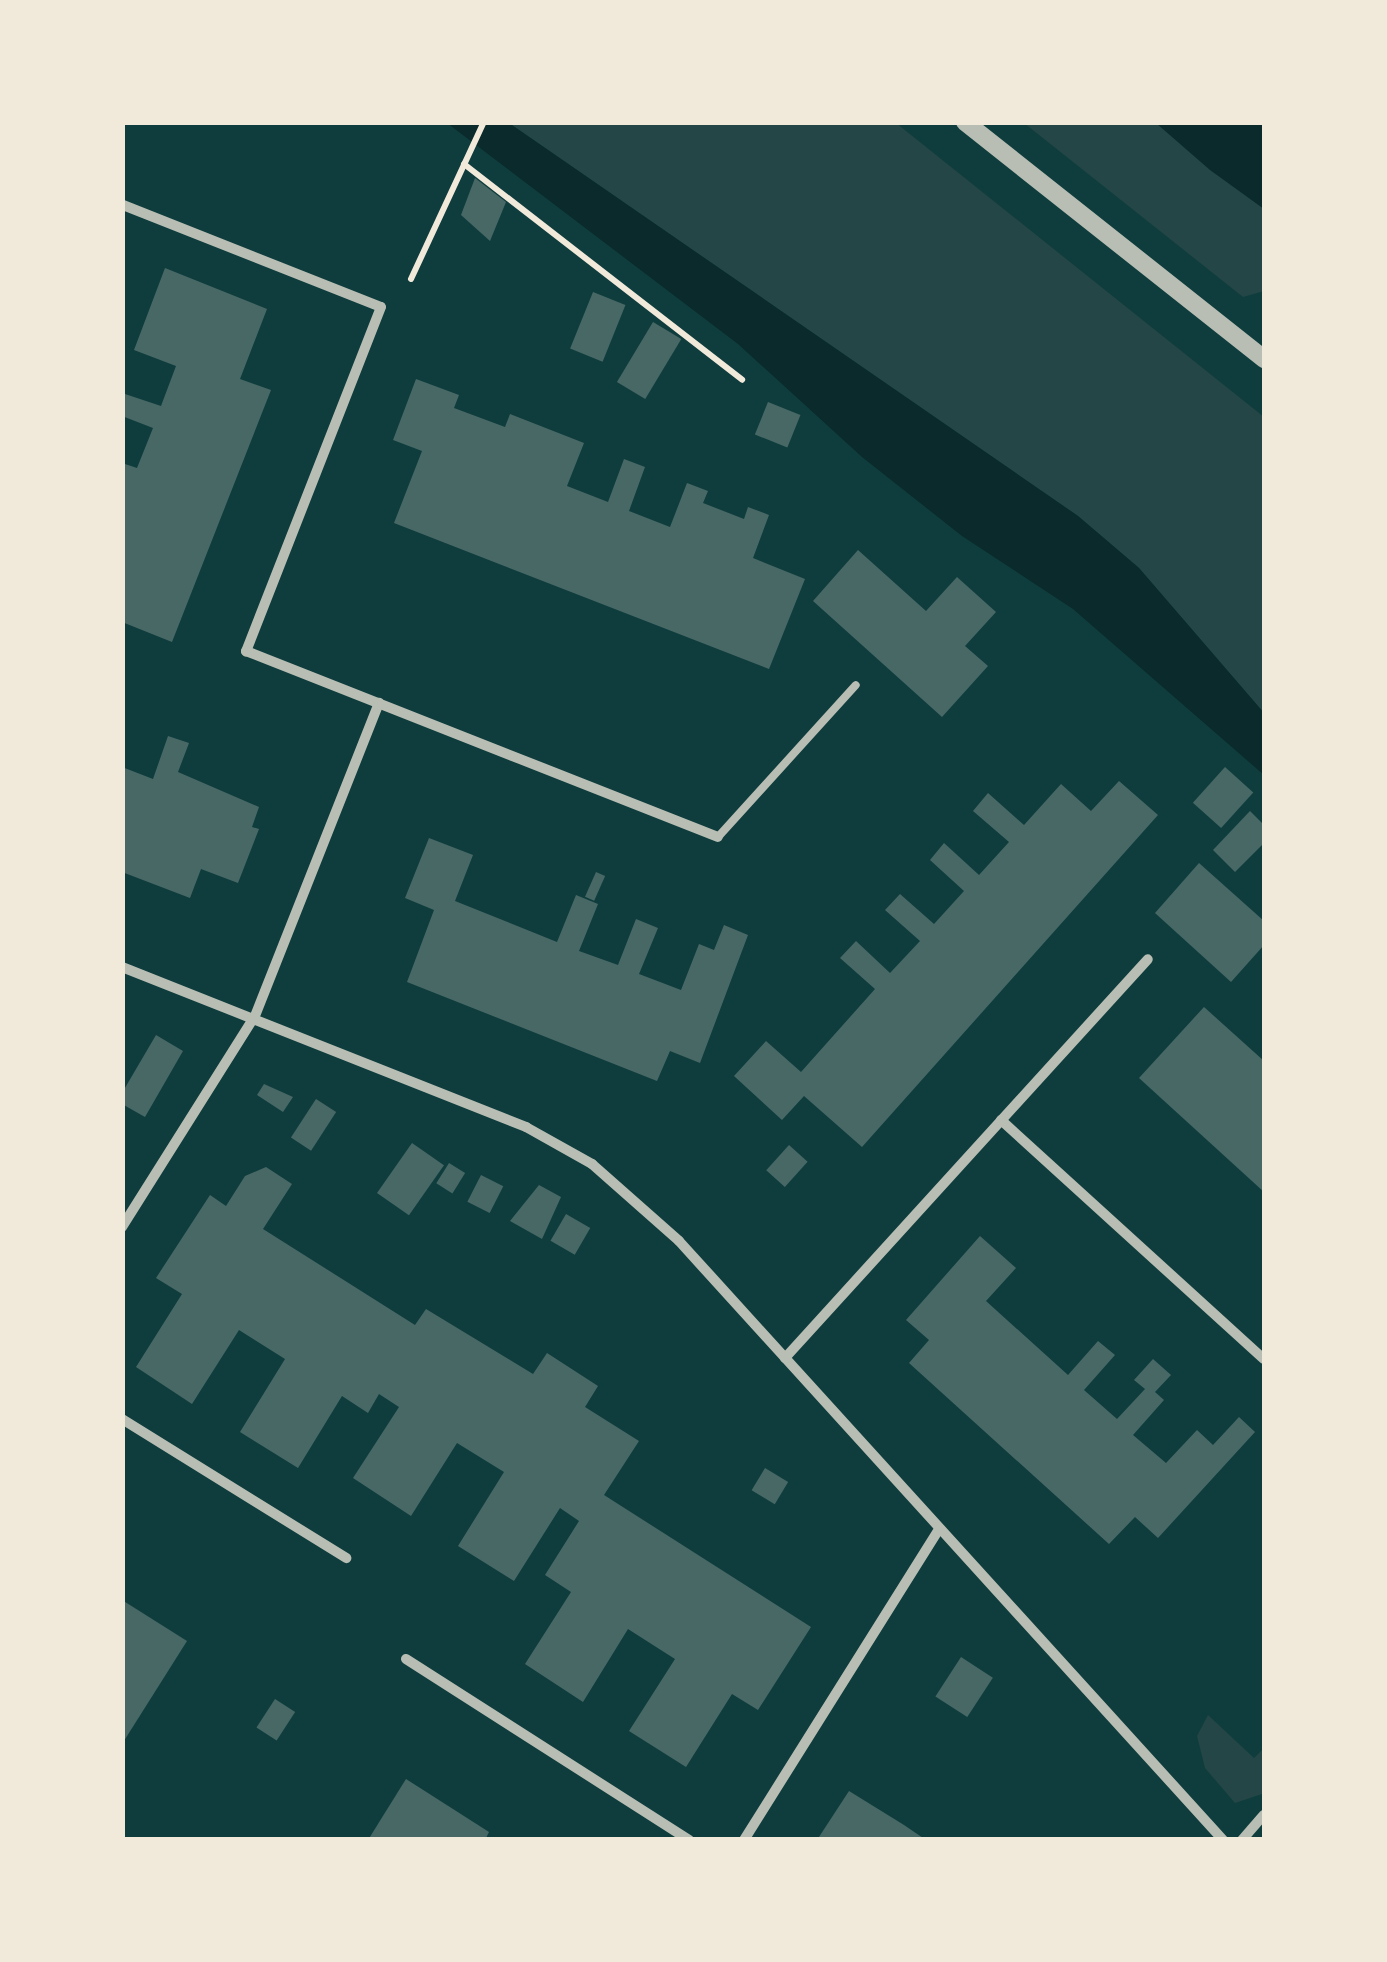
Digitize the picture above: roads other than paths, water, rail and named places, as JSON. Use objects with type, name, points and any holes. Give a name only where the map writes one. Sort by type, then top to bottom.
[{"type":"street","points":[[965,122],[1264,359]]},
{"type":"street","points":[[123,206],[381,308],[246,651],[718,836]]},
{"type":"street","points":[[122,1228],[255,1016],[378,703]]},
{"type":"street","points":[[786,1358],[1148,960]]},
{"type":"street","points":[[122,967],[255,1016],[526,1127],[592,1164],[665,1228],[1223,1840]]},
{"type":"street","points":[[1001,1120],[1264,1359]]},
{"type":"street","points":[[122,1419],[346,1558]]},
{"type":"street","points":[[744,1840],[939,1529]]},
{"type":"street","points":[[406,1659],[689,1840]]},
{"type":"street","points":[[1242,1840],[1264,1814]]},
{"type":"lane","points":[[718,836],[856,685]]}]
